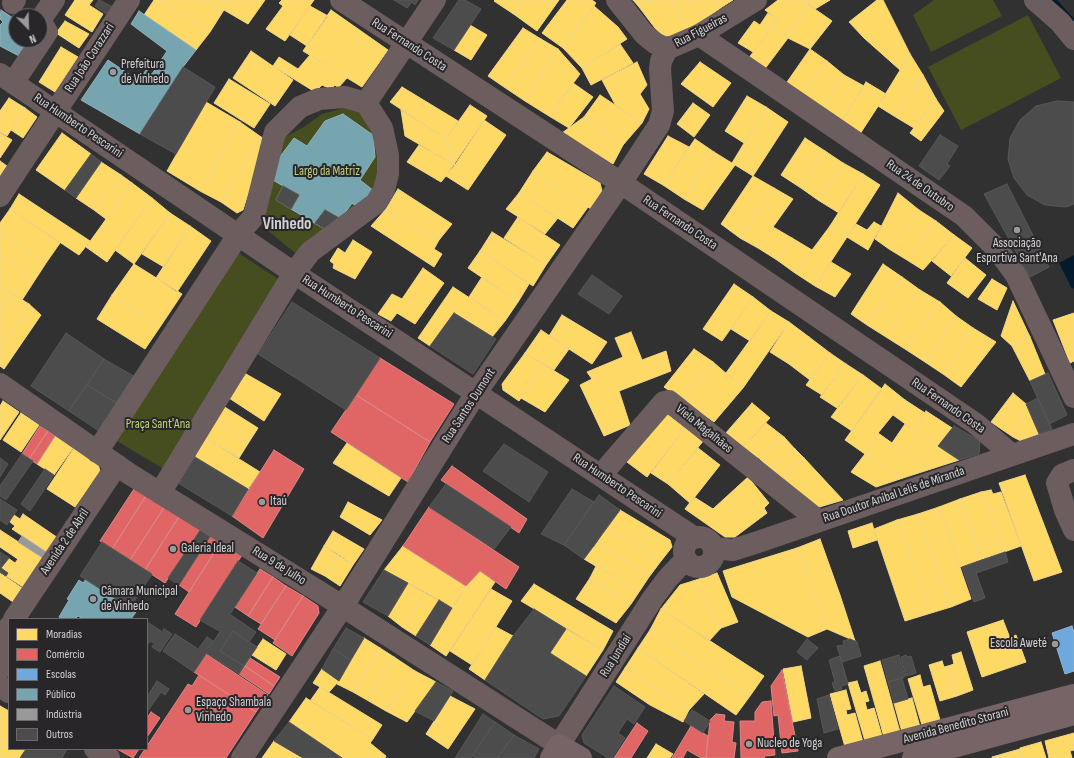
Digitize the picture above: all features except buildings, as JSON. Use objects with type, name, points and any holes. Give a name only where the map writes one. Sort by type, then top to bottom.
[{"type":"main road","name":"Avenida Benedito Storani","points":[[921,751],[1074,694]]},
{"type":"main road","name":"Avenida Benedito Storani","points":[[838,758],[921,751],[1074,714]]},
{"type":"main road","points":[[555,752],[581,758]]},
{"type":"street","points":[[7,79],[46,32],[40,20],[54,0]]},
{"type":"street","name":"Rua João Corazzari","points":[[0,196],[129,0]]},
{"type":"street","name":"Rua Fernando Costa","points":[[341,0],[621,183],[976,424],[1012,455]]},
{"type":"street","points":[[366,103],[435,0]]},
{"type":"street","points":[[618,0],[644,34],[655,43],[667,49]]},
{"type":"street","name":"Rua Figueiras","points":[[667,49],[699,35],[754,0]]},
{"type":"street","points":[[1035,0],[1060,22],[1074,39]]},
{"type":"street","name":"Rua 24 de Outubro","points":[[699,35],[964,216],[997,249],[1016,275],[1074,397]]},
{"type":"street","name":"Rua Santos Dumont","points":[[242,758],[342,606],[476,393],[621,183],[659,124],[663,111],[660,69],[661,60],[667,49]]},
{"type":"street","name":"Rua Humberto Pescarini","points":[[7,79],[294,273],[695,538]]},
{"type":"street","points":[[97,452],[238,235],[254,216],[275,132],[287,118],[300,107],[319,99],[345,97],[366,103],[382,128],[388,155],[388,174],[384,190],[376,203],[310,252],[294,273],[160,493]]},
{"type":"street","name":"Rua 9 de Julho","points":[[0,384],[122,469],[342,606],[555,752]]},
{"type":"street","name":"Viela Magalhães","points":[[600,475],[664,402],[669,401],[819,520]]},
{"type":"street","name":"Rua Doutor Aníbal Lelis de Miranda","points":[[714,548],[733,550],[1074,434]]},
{"type":"street","name":"Avenida 2 de Abril","points":[[15,618],[122,469]]},
{"type":"street","name":"Avenida 2 de Abril","points":[[34,618],[122,469]]},
{"type":"street","points":[[1074,470],[1062,475],[1057,483],[1065,510],[1074,530]]},
{"type":"street","points":[[695,538],[704,538],[709,540],[714,548],[713,558],[710,562],[702,566],[693,566],[686,560],[685,547],[695,538]]},
{"type":"street","name":"Rua Jundiaí","points":[[555,752],[653,598],[668,578],[686,560]]},
{"type":"street","points":[[0,640],[8,628]]},
{"type":"street","points":[[0,669],[8,657]]},
{"type":"street","points":[[97,750],[109,758]]},
{"type":"green space","points":[[934,0],[993,0],[1002,16],[931,52],[913,15]]},
{"type":"green space","points":[[1028,15],[1061,78],[961,130],[928,67]]},
{"type":"green space","name":"Largo da Matriz","points":[[352,106],[378,129],[381,182],[299,256],[262,226],[283,138],[304,127],[322,114]]},
{"type":"green space","name":"Praça Sant'Ana","points":[[237,252],[281,281],[167,471],[112,438]]},
{"type":"water","points":[[1074,255],[1074,288],[1072,289],[1059,263]]},
{"type":"waterway","points":[[1054,0],[1074,22]]},
{"type":"place","name":"Prefeitura de Vinhedo","points":[[113,72]]},
{"type":"place","name":"Associação Esportiva Sant'Ana","points":[[1017,230]]},
{"type":"place","name":"Itaú","points":[[262,502]]},
{"type":"place","name":"Galeria Ideal","points":[[173,549]]},
{"type":"place","name":"Câmara Municipal de Vinhedo","points":[[93,599]]},
{"type":"place","name":"Escola Aweté","points":[[1055,644]]},
{"type":"place","name":"Espaço Shambala Vinhedo","points":[[188,710]]},
{"type":"place","name":"Nucleo de Yoga","points":[[749,744]]},
{"type":"district","name":"Vinhedo","points":[[287,225]]}]
